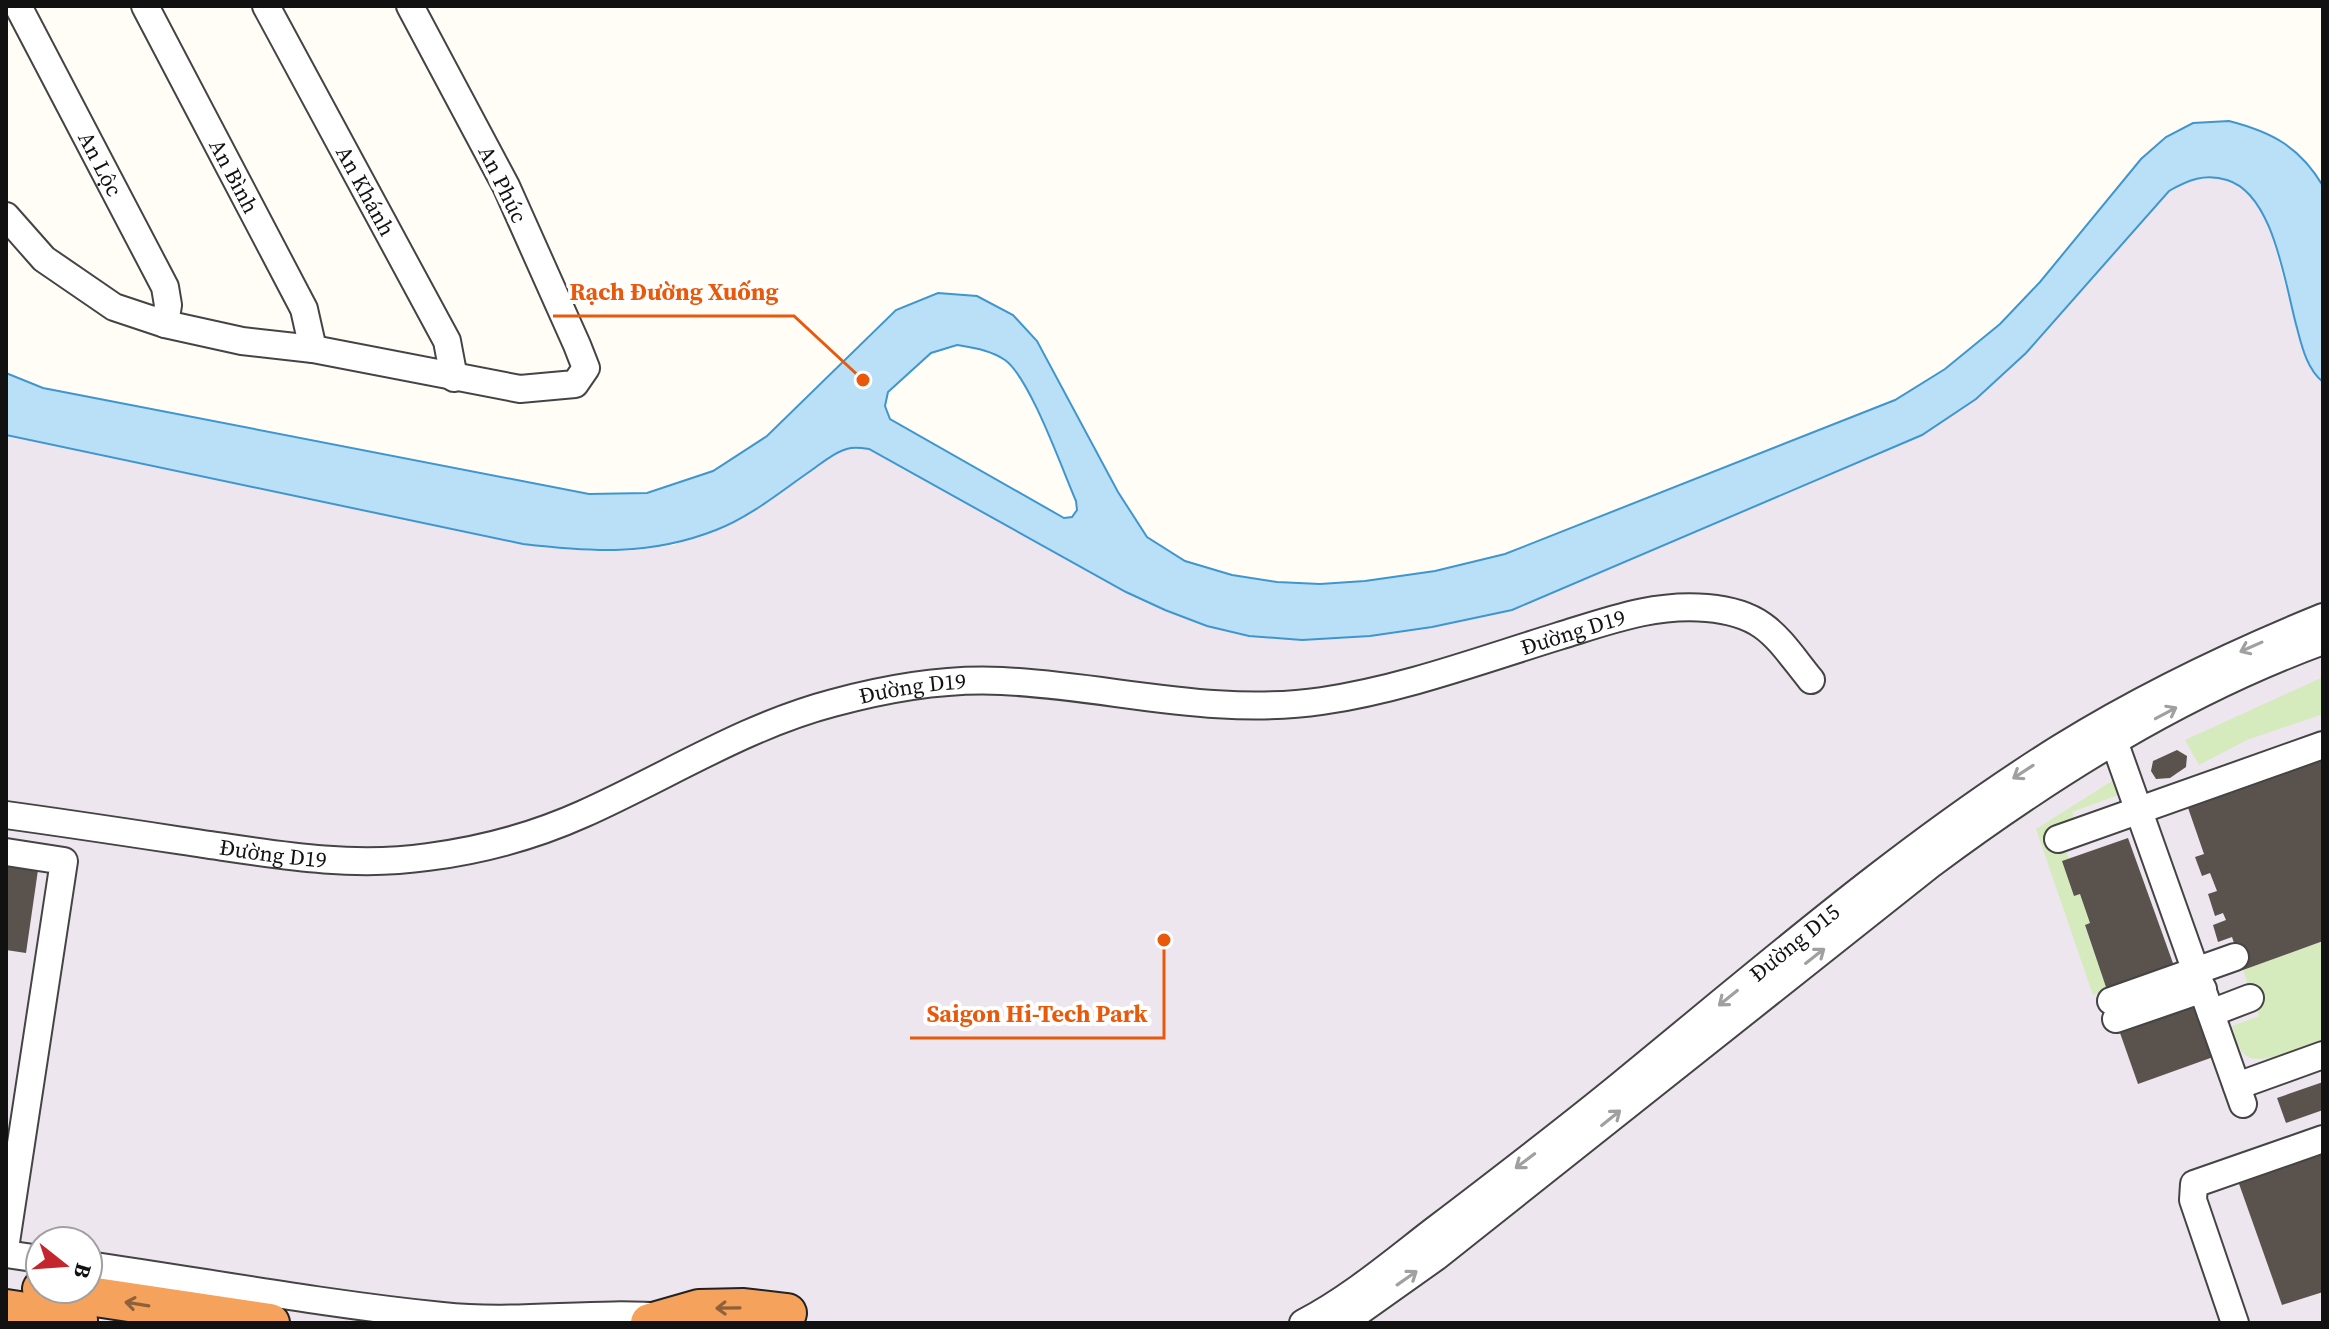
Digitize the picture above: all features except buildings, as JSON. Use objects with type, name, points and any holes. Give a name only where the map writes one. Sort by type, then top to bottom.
[{"type":"highway","points":[[104,1298],[270,1323]]},
{"type":"highway","points":[[660,1320],[699,1309],[744,1308],[787,1313]]},
{"type":"highway","points":[[6,1309],[101,1323]]},
{"type":"street","name":"An Lộc","points":[[18,6],[165,287],[168,305],[165,324]]},
{"type":"street","name":"An Bình","points":[[145,6],[304,309],[313,349]]},
{"type":"street","name":"An Khánh","points":[[266,6],[447,341],[454,378]]},
{"type":"street","name":"An Phúc","points":[[410,6],[506,186],[586,368],[575,384],[520,389],[454,378]]},
{"type":"street","points":[[6,216],[44,259],[114,307],[165,324],[242,341],[313,349],[454,378]]},
{"type":"street","name":"Đường D19","points":[[6,815],[313,860],[371,862],[425,858],[483,848],[535,833],[582,814],[779,720],[833,703],[900,688],[958,681],[1003,681],[1205,706],[1264,706],[1322,701],[1420,679],[1631,614],[1670,607],[1709,608],[1742,614],[1768,627],[1811,680]]},
{"type":"street","name":"Đường D15","points":[[1303,1323],[1357,1289],[1557,1137],[1887,871],[2004,786],[2059,749],[2147,698],[2216,663],[2323,617]]},
{"type":"street","name":"Đường D15","points":[[1343,1323],[1436,1257],[1991,819],[2114,741],[2233,680],[2323,641]]},
{"type":"street","points":[[2114,741],[2240,1095],[2323,1055]]},
{"type":"street","points":[[2058,839],[2323,745]]},
{"type":"street","points":[[6,852],[64,861],[6,1242]]},
{"type":"street","points":[[2203,991],[2235,957]]},
{"type":"street","points":[[2114,1010],[2203,991],[2250,998]]},
{"type":"street","points":[[2235,1323],[2193,1200],[2194,1184],[2323,1139]]},
{"type":"street","points":[[104,1267],[442,1316],[516,1319],[612,1314],[660,1320]]},
{"type":"shaded area","points":[[2216,177],[2237,183],[2256,200],[2269,225],[2305,357],[2323,382],[2323,1323],[6,1323],[6,435],[523,544],[574,550],[628,551],[674,545],[766,502],[837,452],[854,447],[869,449],[1126,592],[1165,610],[1249,636],[1302,640],[1370,636],[1922,435],[1976,399],[2026,353],[2169,191],[2190,179]]},
{"type":"green space","points":[[2323,677],[2323,714],[2247,740],[2199,765],[2185,740]]},
{"type":"green space","points":[[2115,779],[2121,794],[2072,812],[2076,826],[2064,844],[2090,923],[2085,926],[2107,990],[2093,995],[2036,829]]},
{"type":"green space","points":[[2323,941],[2323,1039],[2272,1057],[2261,1059],[2245,1055],[2232,1026],[2259,1016],[2243,970]]},
{"type":"water","points":[[2229,121],[2272,136],[2305,161],[2323,186],[2323,382],[2306,357],[2275,243],[2256,203],[2243,189],[2227,180],[2211,177],[2197,179],[2169,191],[2026,353],[1976,399],[1922,435],[1512,610],[1370,636],[1302,640],[1249,636],[1207,626],[1126,592],[864,448],[851,448],[834,455],[753,511],[716,530],[668,544],[597,550],[523,544],[6,435],[6,373],[43,388],[589,494],[647,493],[713,471],[767,436],[896,310],[938,293],[977,296],[1013,315],[1037,341],[1118,492],[1147,537],[1185,561],[1232,575],[1320,584],[1365,581],[1435,571],[1505,554],[1895,400],[1945,369],[2000,324],[2040,282],[2141,159],[2166,137],[2193,123]],"holes":[[[957,345],[988,352],[1005,360],[1015,370],[1045,425],[1076,501],[1077,510],[1072,517],[1064,518],[890,419],[885,406],[888,392],[931,353]]]},
{"type":"place","name":"Rạch Đường Xuống","points":[[863,380]]},
{"type":"place","name":"Saigon Hi-Tech Park","points":[[1164,940]]}]
